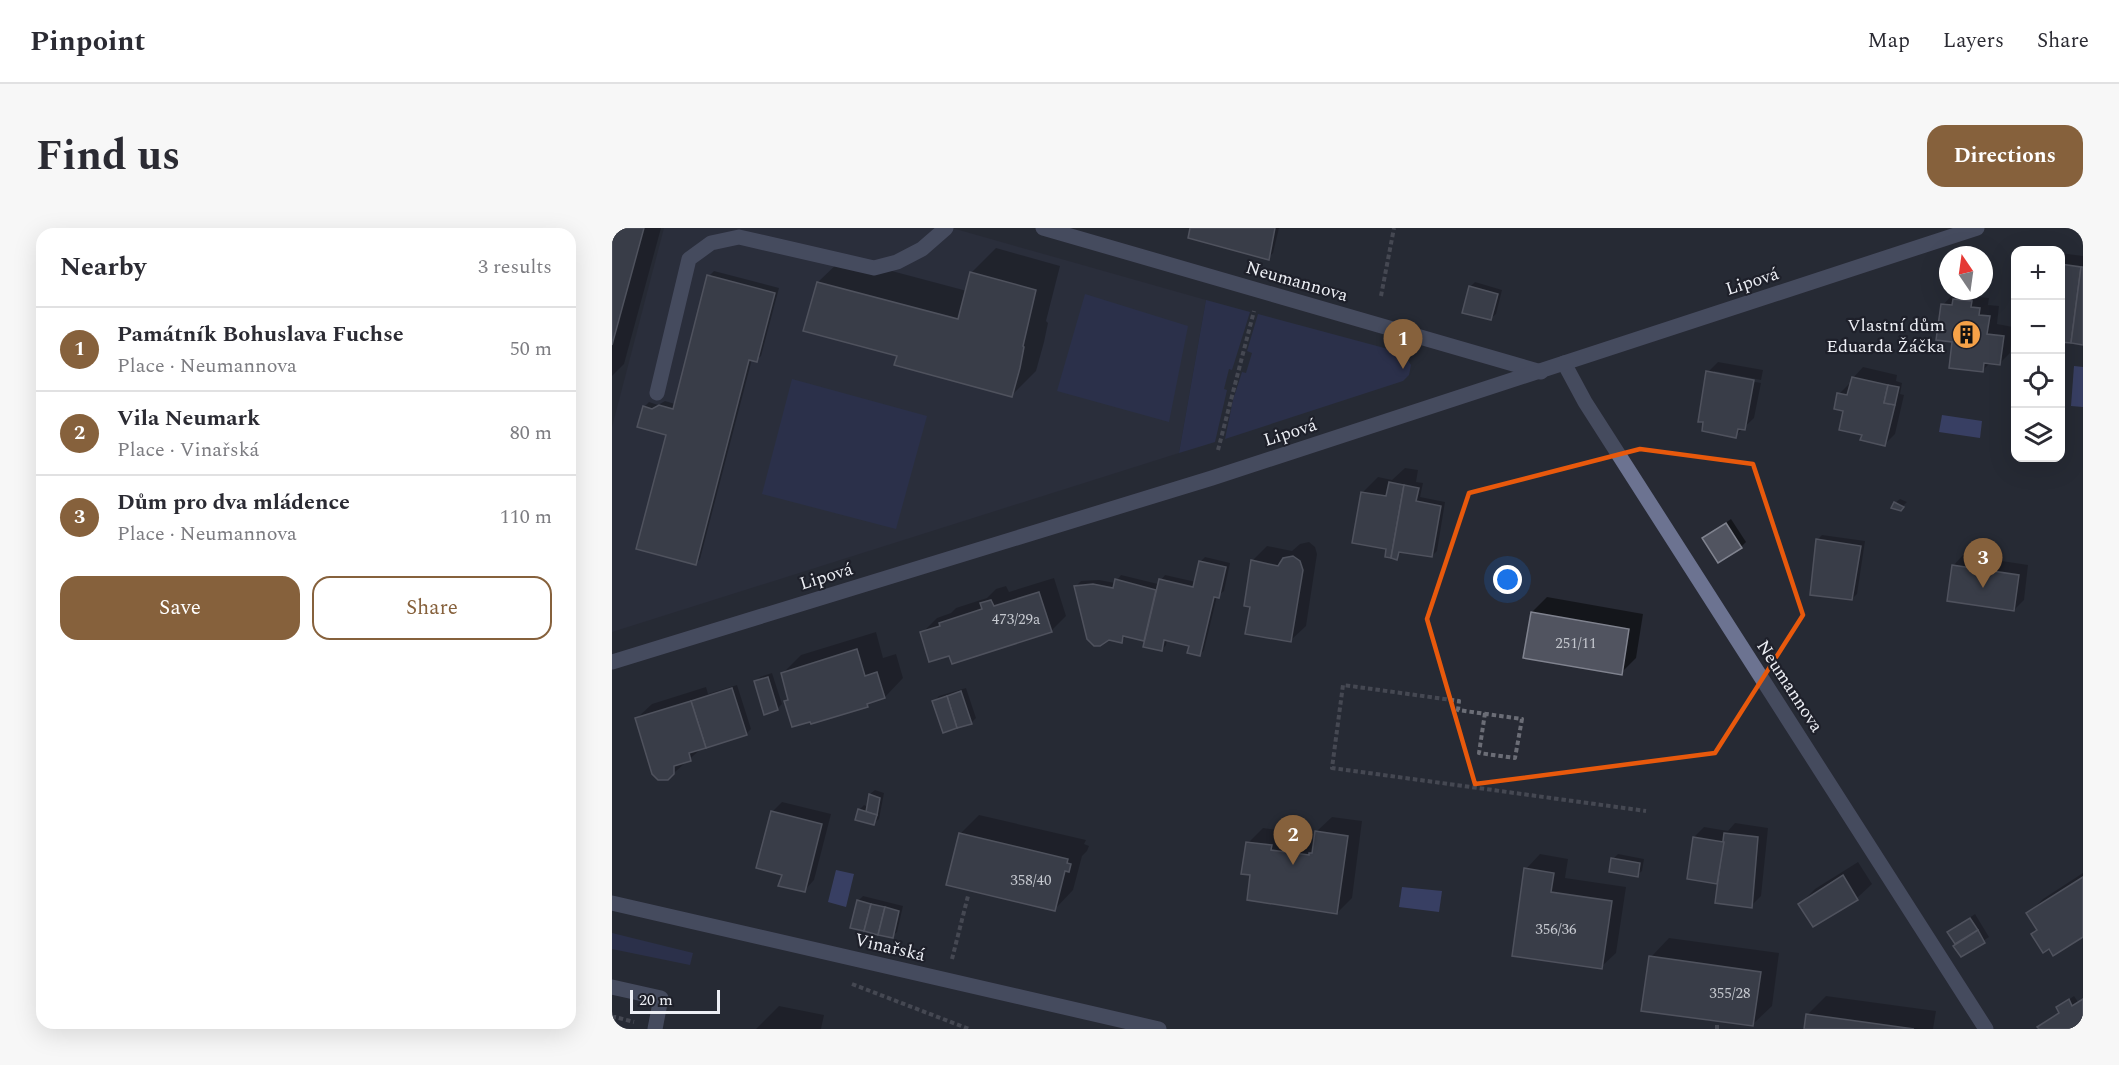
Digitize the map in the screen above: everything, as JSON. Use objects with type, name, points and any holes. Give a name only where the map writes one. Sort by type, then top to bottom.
[{"type":"street","points":[[657,393],[689,259],[711,243],[740,237],[874,268],[897,262],[922,249],[946,228]]},
{"type":"street","name":"Neumannova","points":[[1043,228],[1541,372]]},
{"type":"street","name":"Lipová","points":[[612,662],[1212,477],[1541,372],[1977,228]]},
{"type":"street","name":"Neumannova","points":[[1564,363],[1585,402],[1986,1029]]},
{"type":"street","name":"Vinařská","points":[[612,903],[1159,1029]]},
{"type":"street","points":[[612,987],[661,998],[655,1029]]},
{"type":"path","points":[[1381,296],[1394,228]]},
{"type":"path","points":[[1218,450],[1256,305]]},
{"type":"path","points":[[1485,713],[1479,753],[1515,758],[1522,719],[1485,713],[1458,710],[1460,701],[1343,685],[1332,768],[1646,811]]},
{"type":"path","points":[[947,980],[968,896]]},
{"type":"path","points":[[847,982],[969,1029]]},
{"type":"highlighted area","points":[[1640,449],[1753,464],[1803,615],[1715,753],[1475,784],[1427,619],[1469,493]]},
{"type":"shaded area","points":[[664,228],[952,228],[1206,300],[1179,453],[612,632],[612,427]]},
{"type":"shaded area","points":[[1085,294],[1188,326],[1169,422],[1057,391]]},
{"type":"shaded area","points":[[1206,300],[1250,312],[1232,370],[1229,369],[1224,389],[1227,390],[1215,442],[1179,453]]},
{"type":"shaded area","points":[[1258,314],[1403,353],[1411,365],[1409,375],[1403,381],[1225,439],[1233,400],[1242,372],[1246,373],[1252,353],[1247,351]]},
{"type":"shaded area","points":[[2074,366],[2083,367],[2083,407],[2071,406]]},
{"type":"shaded area","points":[[792,379],[927,416],[896,529],[762,494]]},
{"type":"shaded area","points":[[1942,415],[1982,421],[1980,438],[1939,432]]},
{"type":"shaded area","points":[[836,870],[854,874],[846,907],[828,902]]},
{"type":"shaded area","points":[[1402,887],[1442,891],[1439,912],[1399,907]]},
{"type":"shaded area","points":[[612,933],[693,953],[690,965],[612,949]]},
{"type":"building","points":[[612,228],[644,228],[612,345]]},
{"type":"building","points":[[1190,228],[1275,228],[1269,260],[1188,238]]},
{"type":"building","points":[[2065,265],[2081,267],[2071,343],[2065,342]]},
{"type":"building","points":[[2081,267],[2083,267],[2083,345],[2071,343]]},
{"type":"building","points":[[970,272],[1036,290],[1012,397],[894,365],[897,356],[803,331],[817,282],[958,319]]},
{"type":"building","points":[[707,275],[775,293],[757,362],[749,360],[696,565],[636,549],[666,435],[637,427],[643,406],[652,409],[659,405],[673,409]]},
{"type":"building","points":[[1469,286],[1498,294],[1491,320],[1462,313]]},
{"type":"building","name":"Vlastní dům Eduarda Žáčka","points":[[1953,300],[1972,301],[1971,307],[1980,308],[1979,315],[1990,316],[1987,334],[2004,336],[2000,365],[1984,363],[1983,372],[1949,368],[1952,342],[1936,340],[1941,304],[1952,305]]},
{"type":"building","points":[[1706,371],[1754,380],[1745,430],[1738,429],[1736,438],[1702,431],[1703,422],[1698,422]]},
{"type":"building","points":[[1852,377],[1888,385],[1884,403],[1895,405],[1885,446],[1860,440],[1862,435],[1839,430],[1843,411],[1834,409],[1837,393],[1847,395]]},
{"type":"building","points":[[1888,385],[1899,387],[1895,405],[1884,403]]},
{"type":"building","points":[[1389,482],[1404,485],[1391,558],[1385,557],[1386,549],[1352,543],[1361,492],[1386,496]]},
{"type":"building","points":[[1404,485],[1419,488],[1416,501],[1441,506],[1432,557],[1399,552],[1397,560],[1391,558]]},
{"type":"building","points":[[1894,502],[1904,507],[1901,511],[1891,508]]},
{"type":"building","points":[[1726,523],[1742,548],[1718,563],[1702,538]]},
{"type":"building","points":[[1816,539],[1861,546],[1852,600],[1810,595]]},
{"type":"building","points":[[1293,556],[1300,561],[1303,570],[1291,642],[1245,634],[1250,607],[1244,606],[1251,560],[1278,566],[1283,558]]},
{"type":"building","points":[[1199,561],[1226,567],[1219,598],[1214,597],[1200,656],[1187,653],[1189,646],[1164,640],[1162,651],[1143,647],[1159,579],[1193,587]]},
{"type":"building","points":[[1952,565],[2019,575],[2014,611],[1947,601]]},
{"type":"building","points":[[1115,579],[1156,590],[1144,641],[1123,636],[1122,643],[1109,640],[1100,646],[1094,646],[1087,639],[1074,586],[1093,584],[1113,588]]},
{"type":"building","points":[[1039,592],[1052,632],[952,664],[949,656],[929,662],[920,632],[940,626],[939,623],[982,609],[980,603],[991,600],[994,606]]},
{"type":"building","points":[[1531,612],[1629,629],[1622,675],[1523,658]]},
{"type":"building","points":[[857,649],[865,676],[877,672],[885,698],[867,704],[868,707],[811,724],[810,722],[792,727],[784,701],[788,700],[781,673]]},
{"type":"building","points":[[768,677],[778,710],[764,715],[754,681]]},
{"type":"building","points":[[732,688],[747,735],[706,748],[691,701]]},
{"type":"building","points":[[961,691],[972,724],[957,728],[947,696]]},
{"type":"building","points":[[947,696],[957,728],[943,733],[932,701]]},
{"type":"building","points":[[691,701],[706,748],[689,753],[691,761],[674,766],[674,774],[668,780],[658,780],[652,774],[635,718]]},
{"type":"building","points":[[869,794],[880,798],[877,815],[866,812]]},
{"type":"building","points":[[858,809],[877,815],[874,825],[855,820]]},
{"type":"building","points":[[771,811],[822,824],[805,892],[778,886],[782,875],[756,868]]},
{"type":"building","points":[[1315,831],[1348,836],[1337,914],[1247,900],[1250,875],[1241,874],[1246,842],[1272,845],[1271,850],[1309,855],[1312,853]]},
{"type":"building","points":[[959,833],[1068,859],[1067,863],[1071,864],[1069,872],[1065,871],[1055,911],[946,885]]},
{"type":"building","points":[[1724,833],[1758,837],[1752,908],[1715,903]]},
{"type":"building","points":[[1693,837],[1724,842],[1717,884],[1687,879]]},
{"type":"building","points":[[1611,858],[1640,863],[1638,877],[1609,872]]},
{"type":"building","points":[[1524,868],[1554,873],[1551,892],[1612,901],[1602,969],[1512,956]]},
{"type":"building","points":[[1843,875],[1858,900],[1813,927],[1798,904]]},
{"type":"building","points":[[2083,877],[2083,937],[2053,956],[2049,949],[2043,953],[2031,934],[2037,930],[2026,913]]},
{"type":"building","points":[[857,900],[871,904],[864,931],[850,928]]},
{"type":"building","points":[[871,904],[885,907],[878,935],[864,931]]},
{"type":"building","points":[[885,907],[899,911],[893,938],[878,935]]},
{"type":"building","points":[[1970,918],[1978,930],[1955,944],[1947,932]]},
{"type":"building","points":[[1978,930],[1985,943],[1961,957],[1953,946]]},
{"type":"building","points":[[1649,956],[1761,972],[1753,1026],[1641,1011]]},
{"type":"building","points":[[2069,999],[2072,1006],[2083,999],[2083,1029],[2039,1029],[2037,1027],[2059,1013],[2056,1007]]},
{"type":"building","points":[[1806,1014],[1914,1029],[1804,1029]]},
{"type":"place","name":"Vlastní dům Eduarda Žáčka","points":[[1966,335]]},
{"type":"place","name":"Památník Bohuslava Fuchse","points":[[1403,369]]},
{"type":"place","name":"Dům pro dva mládence","points":[[1983,588]]},
{"type":"place","name":"Vila Neumark","points":[[1293,865]]}]
